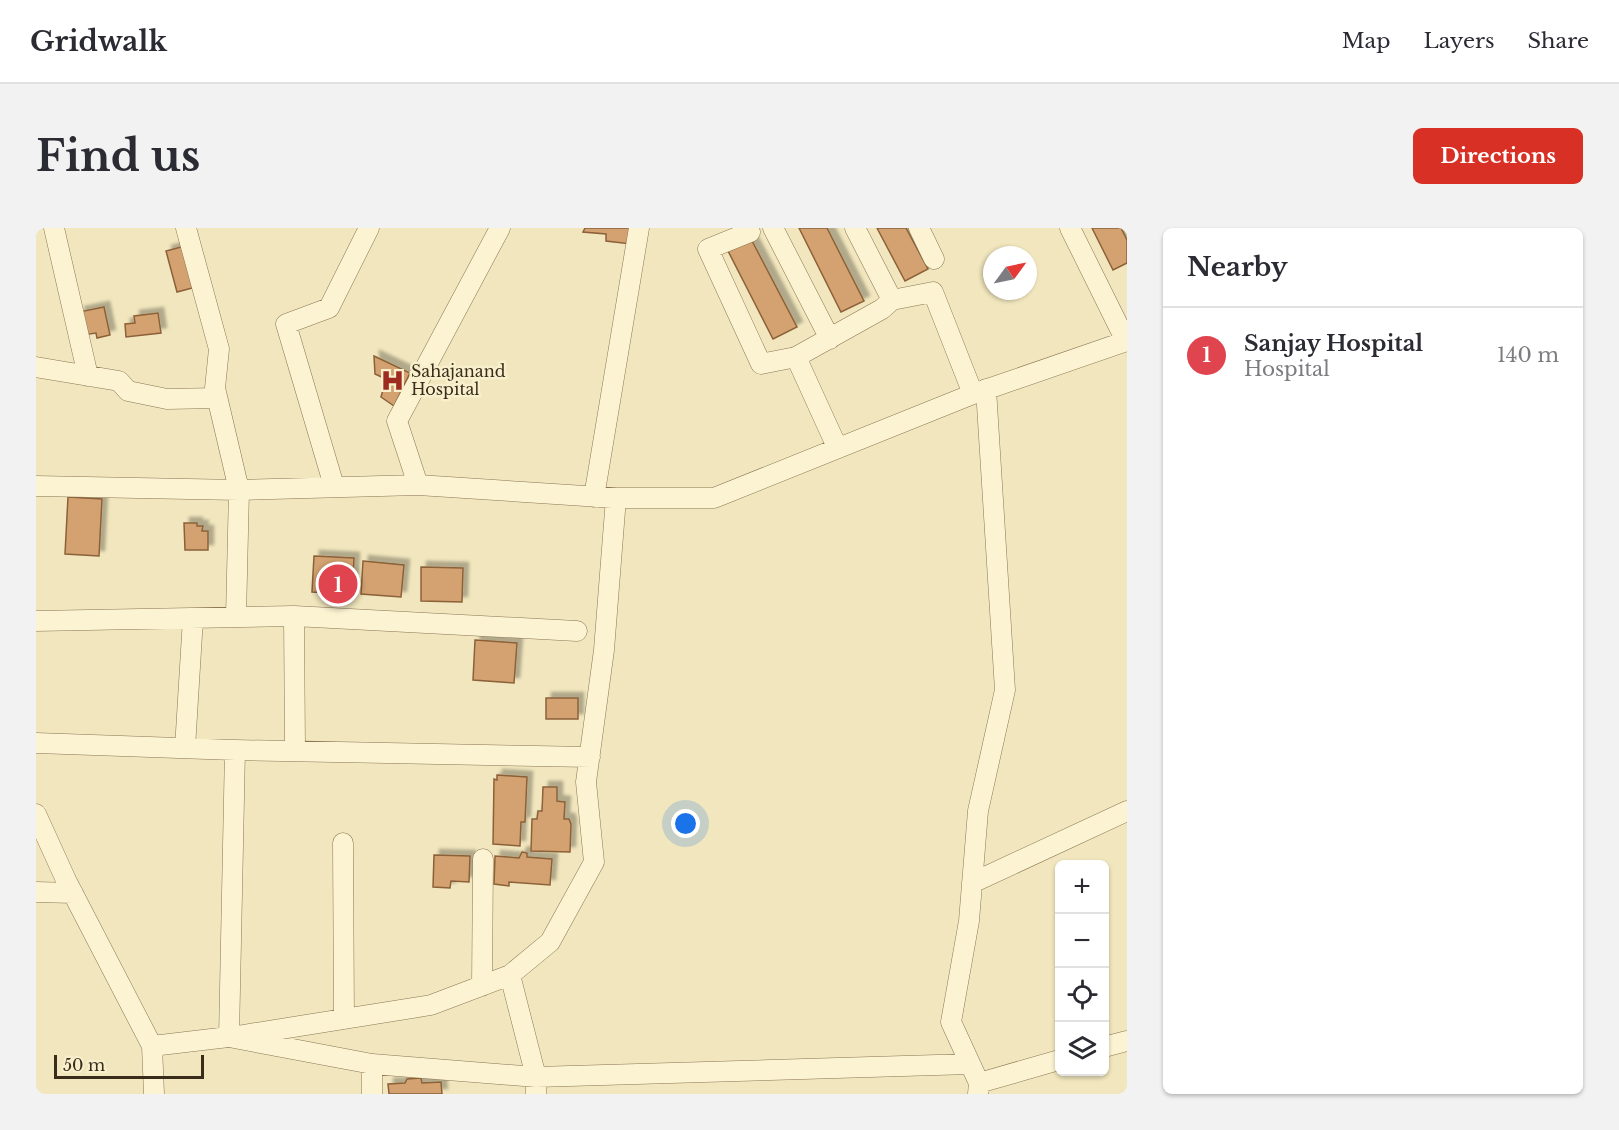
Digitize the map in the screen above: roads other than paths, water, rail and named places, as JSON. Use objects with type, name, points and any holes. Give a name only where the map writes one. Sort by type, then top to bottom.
[{"type":"street","points":[[54,228],[88,376]]},
{"type":"street","points":[[186,228],[219,349],[215,388],[239,490],[236,617]]},
{"type":"street","points":[[334,486],[286,324],[329,308],[369,228]]},
{"type":"street","points":[[418,485],[397,422],[500,228]]},
{"type":"street","points":[[594,497],[639,228]]},
{"type":"street","points":[[772,228],[830,339]]},
{"type":"street","points":[[855,228],[892,300]]},
{"type":"street","points":[[919,228],[934,259]]},
{"type":"street","points":[[36,486],[239,490],[418,485],[616,498],[714,498],[980,391],[1127,341],[1070,228]]},
{"type":"street","points":[[752,229],[708,249],[762,364],[796,357],[882,309],[892,300],[933,292],[980,391],[1005,690],[978,811],[969,921],[951,1022],[978,1088],[1055,1061]]},
{"type":"street","points":[[796,357],[837,447]]},
{"type":"street","points":[[36,367],[119,381],[128,392],[167,399],[217,398]]},
{"type":"street","points":[[152,1046],[229,1037],[431,1005],[510,975],[550,942],[594,862],[586,782],[604,650],[616,498]]},
{"type":"street","points":[[294,616],[295,751]]},
{"type":"street","points":[[36,621],[294,616],[577,631]]},
{"type":"street","points":[[185,748],[193,618]]},
{"type":"street","points":[[36,743],[235,750],[590,757]]},
{"type":"street","points":[[229,1037],[235,750]]},
{"type":"street","points":[[972,883],[1127,811]]},
{"type":"street","points":[[36,814],[73,893],[152,1046],[154,1094]]},
{"type":"street","points":[[343,843],[344,1019]]},
{"type":"street","points":[[482,986],[483,859]]},
{"type":"street","points":[[36,892],[73,893]]},
{"type":"street","points":[[510,975],[536,1086]]},
{"type":"street","points":[[229,1037],[372,1064],[536,1086],[970,1064]]},
{"type":"street","points":[[1109,1046],[1127,1041]]},
{"type":"street","points":[[372,1064],[372,1094]]},
{"type":"place","name":"Sahajanand Hospital","points":[[393,380]]},
{"type":"place","name":"Sanjay Hospital","points":[[338,584]]}]
